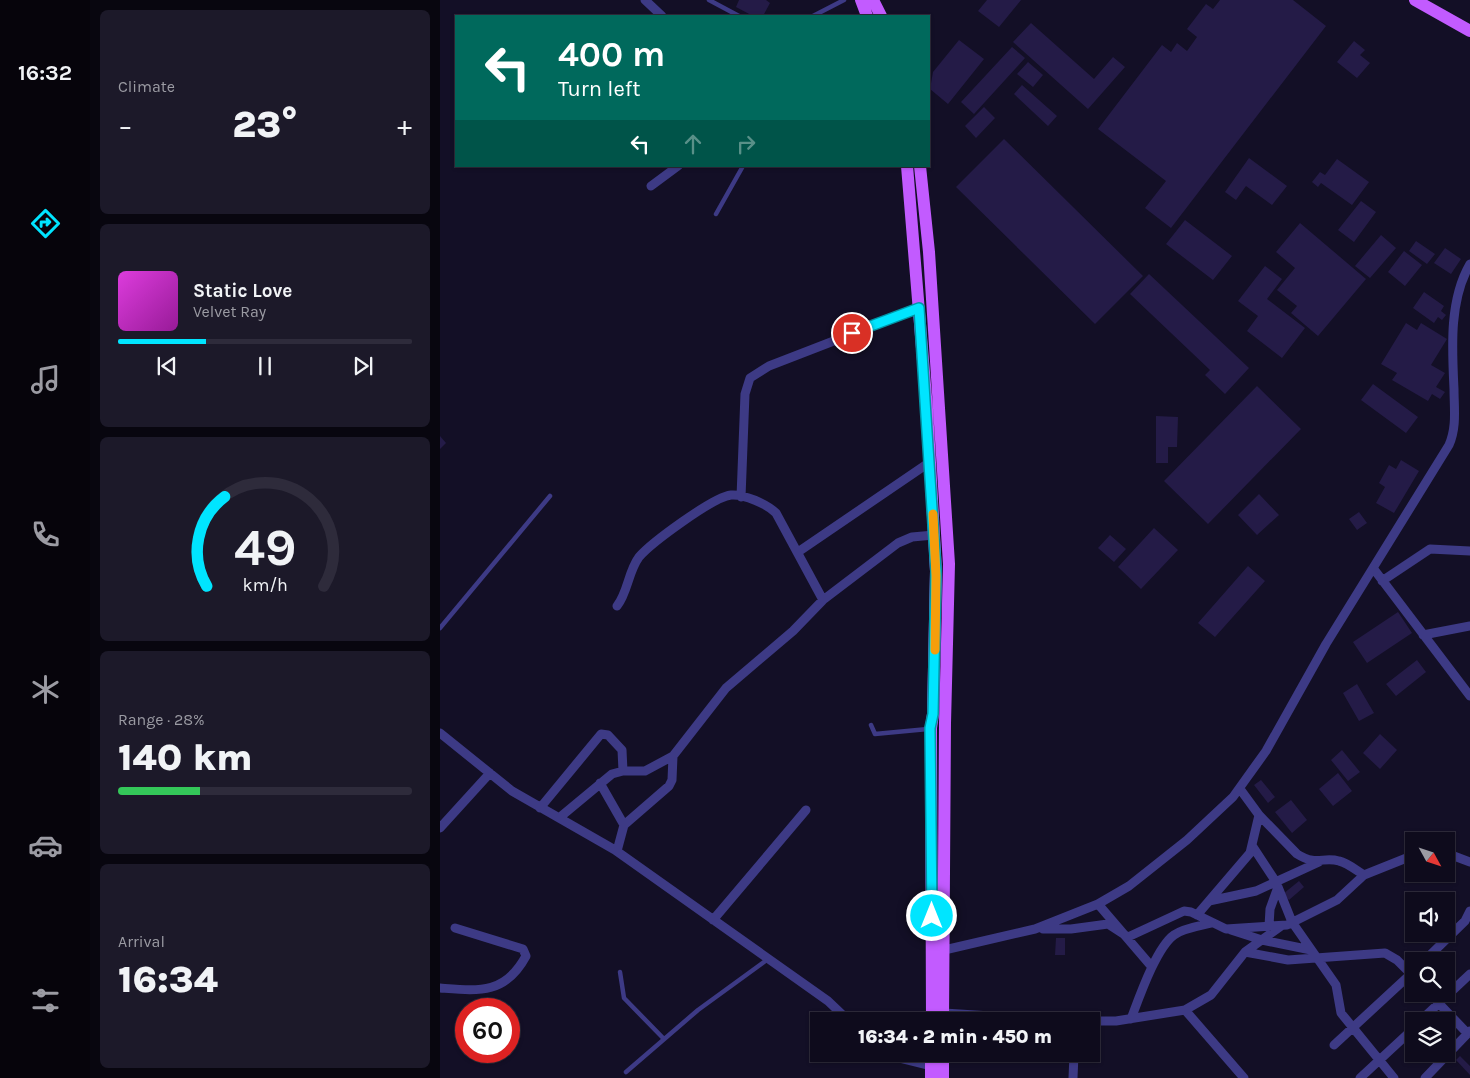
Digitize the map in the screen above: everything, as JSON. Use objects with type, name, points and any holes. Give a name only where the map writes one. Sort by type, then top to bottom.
[{"type":"main road","points":[[861,0],[867,15]]},
{"type":"main road","points":[[873,0],[880,15]]},
{"type":"main road","points":[[1415,0],[1470,31]]},
{"type":"main road","points":[[907,167],[915,243],[934,535],[936,586],[933,714],[930,728],[938,952],[944,1012]]},
{"type":"main road","points":[[920,167],[928,241],[950,564],[938,952],[933,1012]]},
{"type":"main road","points":[[915,243],[928,241]]},
{"type":"street","points":[[651,2],[661,15]]},
{"type":"street","points":[[651,186],[677,167]]},
{"type":"street","points":[[938,952],[1035,929],[1098,904],[1130,886],[1187,840],[1240,789],[1266,751],[1326,644],[1453,437],[1455,420],[1452,332],[1461,284],[1470,264]]},
{"type":"street","points":[[741,496],[745,394],[750,378],[769,366],[919,308]]},
{"type":"street","points":[[798,552],[930,462]]},
{"type":"street","points":[[617,606],[625,594],[635,564],[643,553],[666,533],[730,495],[741,496],[770,508],[781,520],[823,600]]},
{"type":"street","points":[[559,818],[612,774],[623,771],[645,771],[674,756],[726,688],[793,631],[823,600],[898,543],[912,537],[934,535]]},
{"type":"street","points":[[1382,581],[1430,548],[1470,551]]},
{"type":"street","points":[[1372,568],[1470,696]]},
{"type":"street","points":[[1423,634],[1470,626]]},
{"type":"street","points":[[440,733],[512,791],[617,851],[828,1001],[840,1012]]},
{"type":"street","points":[[540,808],[601,734],[608,735],[622,750],[623,771]]},
{"type":"street","points":[[617,851],[624,825],[669,786],[672,780],[674,756]]},
{"type":"street","points":[[440,828],[490,773]]},
{"type":"street","points":[[600,783],[624,825]]},
{"type":"street","points":[[1240,789],[1259,816],[1297,854],[1310,861],[1339,860],[1364,875]]},
{"type":"street","points":[[713,920],[806,810]]},
{"type":"street","points":[[1197,915],[1253,846],[1259,816]]},
{"type":"street","points":[[1253,846],[1277,884],[1292,922],[1336,985],[1339,1009],[1394,1078]]},
{"type":"street","points":[[1455,856],[1470,862]]},
{"type":"street","points":[[1100,1020],[1185,1010],[1211,995],[1245,952],[1281,926],[1337,900],[1364,875],[1405,859]]},
{"type":"street","points":[[1209,901],[1250,893],[1277,884],[1319,862]]},
{"type":"street","points":[[1269,926],[1270,909],[1277,884]]},
{"type":"street","points":[[1098,904],[1152,967]]},
{"type":"street","points":[[1128,937],[1184,911],[1226,929],[1262,940],[1311,950]]},
{"type":"street","points":[[1434,952],[1468,923],[1470,911]]},
{"type":"street","points":[[1131,1018],[1152,967],[1175,935],[1212,923]]},
{"type":"street","points":[[1035,929],[1065,929],[1108,924],[1128,937]]},
{"type":"street","points":[[1226,929],[1281,926]]},
{"type":"street","points":[[440,988],[477,990],[498,986],[506,980],[526,956],[523,949],[455,928]]},
{"type":"street","points":[[1245,952],[1288,960],[1385,953],[1405,967]]},
{"type":"street","points":[[1430,1012],[1470,974]]},
{"type":"street","points":[[1334,1045],[1405,981]]},
{"type":"street","points":[[1425,1078],[1469,1032],[1439,1003]]},
{"type":"street","points":[[1185,1010],[1244,1078]]},
{"type":"street","points":[[1360,1078],[1405,1037]]},
{"type":"street","points":[[911,1062],[936,1069]]},
{"type":"street","points":[[1073,1078],[1074,1062]]},
{"type":"lane","points":[[709,0],[737,15]]},
{"type":"lane","points":[[815,15],[844,0]]},
{"type":"lane","points":[[716,214],[742,167]]},
{"type":"lane","points":[[440,628],[550,496]]},
{"type":"lane","points":[[871,725],[875,734],[930,728]]},
{"type":"lane","points":[[626,1072],[704,1005],[768,959]]},
{"type":"lane","points":[[620,972],[624,998],[664,1039]]},
{"type":"building","points":[[739,0],[766,0],[770,3],[764,15],[751,15],[736,7]]},
{"type":"building","points":[[987,0],[1021,0],[999,27],[978,11]]},
{"type":"building","points":[[1220,0],[1293,0],[1326,26],[1171,228],[1145,208],[1166,181],[1098,129],[1162,45],[1171,52],[1177,43],[1187,51],[1197,37],[1187,29],[1206,4],[1213,9]]},
{"type":"building","points":[[1031,23],[1094,79],[1113,57],[1125,67],[1088,109],[1013,42]]},
{"type":"building","points":[[959,40],[984,59],[948,104],[930,89],[933,72]]},
{"type":"building","points":[[1354,41],[1365,50],[1360,55],[1370,63],[1357,78],[1337,62]]},
{"type":"building","points":[[1012,47],[1025,58],[974,114],[961,102]]},
{"type":"building","points":[[1028,62],[1043,75],[1033,87],[1017,74]]},
{"type":"building","points":[[1022,85],[1057,116],[1048,126],[1014,94]]},
{"type":"building","points":[[984,107],[995,118],[976,138],[965,126]]},
{"type":"building","points":[[1004,139],[1143,276],[1095,324],[956,187]]},
{"type":"building","points":[[1249,158],[1287,186],[1272,205],[1246,186],[1236,200],[1225,192]]},
{"type":"building","points":[[1337,159],[1369,182],[1352,205],[1321,183],[1318,187],[1312,182],[1320,172],[1325,175]]},
{"type":"building","points":[[1361,201],[1376,212],[1354,242],[1338,230]]},
{"type":"building","points":[[1185,220],[1232,256],[1213,280],[1166,244]]},
{"type":"building","points":[[1300,223],[1366,279],[1318,336],[1291,313],[1297,306],[1277,290],[1295,268],[1276,252]]},
{"type":"building","points":[[1381,235],[1396,248],[1370,278],[1355,266]]},
{"type":"building","points":[[1416,241],[1435,254],[1427,264],[1409,251]]},
{"type":"building","points":[[1445,248],[1461,259],[1451,274],[1434,263]]},
{"type":"building","points":[[1404,251],[1422,265],[1405,286],[1388,272]]},
{"type":"building","points":[[1265,266],[1282,279],[1267,299],[1305,328],[1282,358],[1247,331],[1258,316],[1238,301]]},
{"type":"building","points":[[1149,274],[1249,368],[1225,394],[1205,375],[1210,370],[1130,294]]},
{"type":"building","points":[[1424,292],[1444,306],[1441,311],[1446,315],[1442,320],[1438,317],[1434,323],[1413,308]]},
{"type":"building","points":[[1406,323],[1417,330],[1421,323],[1447,339],[1431,365],[1445,373],[1436,387],[1445,392],[1440,399],[1432,394],[1428,401],[1392,380],[1397,373],[1381,364]]},
{"type":"building","points":[[1373,384],[1418,417],[1406,433],[1361,400]]},
{"type":"building","points":[[1257,386],[1301,429],[1208,524],[1164,481]]},
{"type":"building","points":[[1156,416],[1178,417],[1177,447],[1168,447],[1168,463],[1156,463]]},
{"type":"building","points":[[440,436],[446,443],[440,449]]},
{"type":"building","points":[[1401,460],[1419,471],[1394,513],[1376,503],[1385,487],[1379,483],[1389,465],[1396,469]]},
{"type":"building","points":[[1259,494],[1279,515],[1257,535],[1238,515]]},
{"type":"building","points":[[1359,512],[1367,523],[1357,530],[1349,519]]},
{"type":"building","points":[[1154,528],[1178,550],[1141,589],[1118,567]]},
{"type":"building","points":[[1110,535],[1126,549],[1114,562],[1098,548]]},
{"type":"building","points":[[1248,566],[1265,581],[1215,637],[1198,623]]},
{"type":"building","points":[[1398,612],[1412,633],[1367,663],[1353,642]]},
{"type":"building","points":[[1417,660],[1426,672],[1396,696],[1386,684]]},
{"type":"building","points":[[1357,684],[1374,713],[1359,721],[1343,693]]},
{"type":"building","points":[[1380,734],[1397,750],[1380,769],[1363,753]]},
{"type":"building","points":[[1342,750],[1360,772],[1348,781],[1331,760]]},
{"type":"building","points":[[1338,773],[1352,791],[1333,806],[1319,789]]},
{"type":"building","points":[[1261,780],[1275,797],[1268,803],[1254,785]]},
{"type":"building","points":[[1291,800],[1307,820],[1292,833],[1275,812]]},
{"type":"building","points":[[1299,881],[1304,887],[1289,900],[1283,894]]},
{"type":"building","points":[[1056,938],[1065,938],[1065,955],[1055,955]]},
{"type":"building","points":[[1460,1056],[1470,1066],[1470,1075],[1456,1060]]},
{"type":"slow traffic","points":[[933,514],[936,576],[935,650]]},
{"type":"route","points":[[852,333],[919,308],[936,576],[933,714],[930,728],[932,916]]}]
